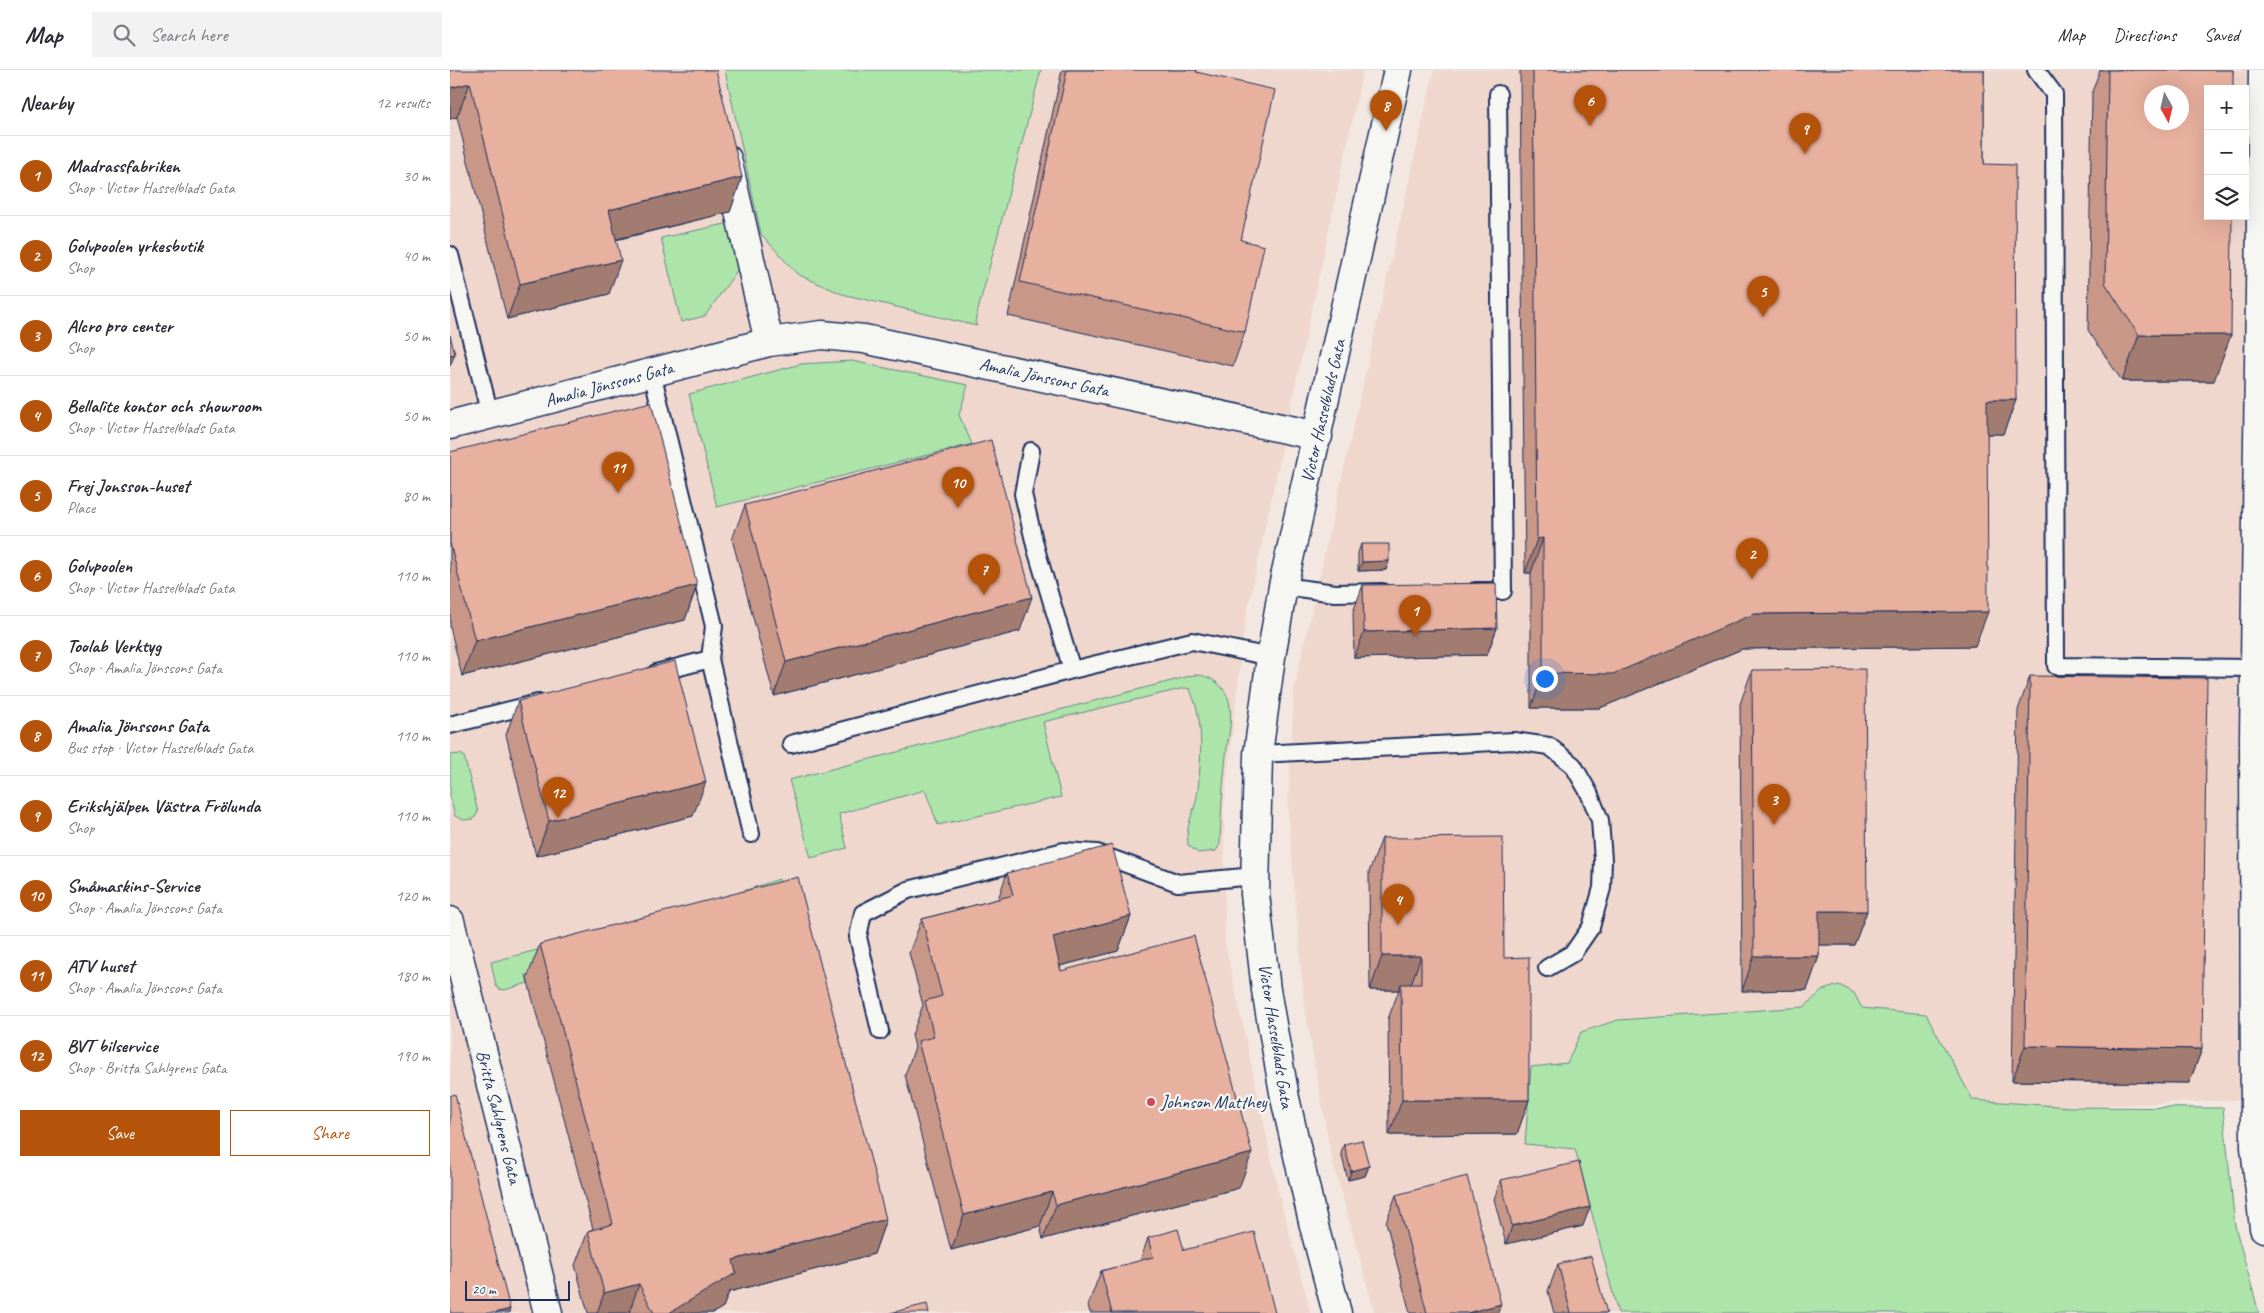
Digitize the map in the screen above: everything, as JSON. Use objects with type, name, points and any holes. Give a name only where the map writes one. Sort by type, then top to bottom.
[{"type":"street","name":"Victor Hasselblads Gata","points":[[1337,1313],[1314,1226],[1285,1098],[1266,990],[1255,894],[1258,754],[1283,586],[1318,436],[1398,70]]},
{"type":"street","points":[[2263,70],[2261,535],[2255,668],[2259,738],[2255,1147],[2264,1228]]},
{"type":"street","points":[[722,138],[769,342]]},
{"type":"street","name":"Amalia Jönssons Gata","points":[[450,425],[769,342],[822,335],[864,339],[1318,436]]},
{"type":"street","name":"Britta Sahlgrens Gata","points":[[450,921],[548,1313]]},
{"type":"lane","points":[[2036,70],[2054,94],[2056,666],[2255,668]]},
{"type":"lane","points":[[1464,591],[1503,591],[1498,94]]},
{"type":"lane","points":[[450,255],[490,415]]},
{"type":"lane","points":[[652,373],[714,626],[710,659],[751,834]]},
{"type":"lane","points":[[1031,451],[1023,494],[1036,549],[1072,670]]},
{"type":"lane","points":[[1283,586],[1335,593],[1394,592]]},
{"type":"lane","points":[[790,744],[1072,670],[1192,641],[1271,657]]},
{"type":"lane","points":[[643,676],[710,659]]},
{"type":"lane","points":[[450,725],[556,698]]},
{"type":"lane","points":[[1258,754],[1514,741],[1549,746],[1573,765],[1589,793],[1600,820],[1603,860],[1602,888],[1591,927],[1573,953],[1547,968]]},
{"type":"lane","points":[[880,1031],[858,937],[863,913],[908,890],[1064,852],[1097,853],[1178,882],[1255,876]]},
{"type":"shaded area","points":[[450,70],[744,70],[975,322],[1041,70],[1363,70],[1245,622],[1224,806],[1225,942],[1280,1198],[1311,1313],[450,1313]]},
{"type":"shaded area","points":[[1434,70],[2264,70],[2264,1099],[2071,1107],[1973,1100],[1926,1014],[1862,1008],[1854,993],[1823,990],[1804,1007],[1618,1020],[1581,1032],[1526,1144],[1575,1149],[1618,1313],[1375,1313],[1331,1156],[1304,1004],[1288,811],[1294,688]]},
{"type":"green space","points":[[725,70],[1041,70],[975,322],[977,326],[842,294],[797,274],[761,234]]},
{"type":"green space","points":[[730,223],[741,265],[705,316],[681,322],[661,238]]},
{"type":"green space","points":[[852,361],[968,385],[959,415],[972,444],[717,507],[689,394],[801,364]]},
{"type":"green space","points":[[1200,675],[1216,682],[1224,690],[1230,709],[1220,844],[1216,851],[1198,853],[1188,845],[1189,825],[1198,788],[1201,744],[1197,708],[1190,689],[1185,688],[1043,722],[1061,797],[938,825],[925,790],[839,814],[847,848],[811,858],[789,780]]},
{"type":"green space","points":[[460,754],[464,756],[478,812],[474,819],[463,820],[455,816],[450,797],[450,755]]},
{"type":"green space","points":[[779,879],[787,907],[526,975],[528,983],[505,990],[499,989],[496,986],[491,962],[679,913]]},
{"type":"green space","points":[[1839,985],[1854,993],[1862,1008],[1926,1014],[1973,1100],[2071,1107],[2223,1108],[2235,1226],[2259,1313],[1618,1313],[1575,1149],[1525,1144],[1531,1067],[1567,1063],[1581,1032],[1618,1020],[1804,1007],[1823,990]]},
{"type":"building","points":[[450,70],[716,70],[742,177],[609,210],[621,260],[520,284],[470,83],[450,88]]},
{"type":"building","points":[[1067,70],[1197,70],[1196,72],[1275,90],[1241,240],[1264,246],[1245,332],[1020,282]]},
{"type":"building","points":[[1533,70],[1984,70],[1984,164],[2015,165],[2016,400],[1987,400],[1988,612],[1754,614],[1613,674],[1543,673],[1543,538],[1537,539]]},
{"type":"building","points":[[2108,70],[2233,70],[2233,85],[2204,85],[2204,220],[2232,220],[2231,335],[2139,335],[2105,283]]},
{"type":"building","points":[[450,335],[455,354],[450,355]]},
{"type":"building","points":[[651,402],[697,585],[475,641],[450,543],[450,452]]},
{"type":"building","points":[[991,440],[1032,597],[786,662],[745,505]]},
{"type":"building","points":[[1361,544],[1389,544],[1389,561],[1362,562]]},
{"type":"building","points":[[1496,583],[1497,628],[1364,632],[1363,585]]},
{"type":"building","points":[[675,661],[706,782],[549,821],[518,701]]},
{"type":"building","points":[[1865,669],[1867,911],[1819,911],[1819,956],[1754,956],[1752,670]]},
{"type":"building","points":[[2030,676],[2207,678],[2202,1049],[2025,1046]]},
{"type":"building","points":[[1503,837],[1504,958],[1529,957],[1529,1100],[1402,1100],[1401,984],[1421,984],[1421,956],[1382,956],[1382,838]]},
{"type":"building","points":[[1112,845],[1131,916],[1053,937],[1061,971],[1194,936],[1252,1153],[1056,1205],[1052,1192],[964,1215],[918,1041],[934,1037],[925,1001],[942,996],[922,919],[1013,895],[1007,873]]},
{"type":"building","points":[[798,877],[886,1219],[733,1260],[736,1273],[669,1313],[654,1313],[639,1284],[604,1293],[588,1231],[613,1224],[540,944]]},
{"type":"building","points":[[455,1094],[510,1309],[495,1313],[450,1313],[450,1096]]},
{"type":"building","points":[[1362,1140],[1369,1166],[1351,1171],[1344,1144]]},
{"type":"building","points":[[1579,1162],[1590,1207],[1512,1226],[1501,1180]]},
{"type":"building","points":[[1467,1176],[1501,1304],[1467,1313],[1427,1313],[1396,1195]]},
{"type":"building","points":[[1178,1229],[1184,1250],[1254,1232],[1275,1313],[1112,1313],[1101,1271],[1153,1257],[1148,1238]]},
{"type":"building","points":[[1591,1256],[1607,1313],[1571,1313],[1558,1264]]},
{"type":"building","points":[[927,1304],[929,1313],[890,1313]]},
{"type":"place","name":"Golvpoolen","points":[[1590,126]]},
{"type":"place","name":"Amalia Jönssons Gata","points":[[1386,131]]},
{"type":"place","name":"Erikshjälpen Västra Frölunda","points":[[1805,154]]},
{"type":"place","name":"Frej Jonsson-huset","points":[[1763,317]]},
{"type":"place","name":"ATV huset","points":[[618,493]]},
{"type":"place","name":"Småmaskins-Service","points":[[958,508]]},
{"type":"place","name":"Golvpoolen yrkesbutik","points":[[1752,579]]},
{"type":"place","name":"Toolab Verktyg","points":[[984,595]]},
{"type":"place","name":"Madrassfabriken","points":[[1415,636]]},
{"type":"place","name":"BVT bilservice","points":[[558,818]]},
{"type":"place","name":"Alcro pro center","points":[[1774,825]]},
{"type":"place","name":"Bellalite kontor och showroom","points":[[1398,925]]},
{"type":"place","name":"Johnson Matthey","points":[[1151,1102]]}]
